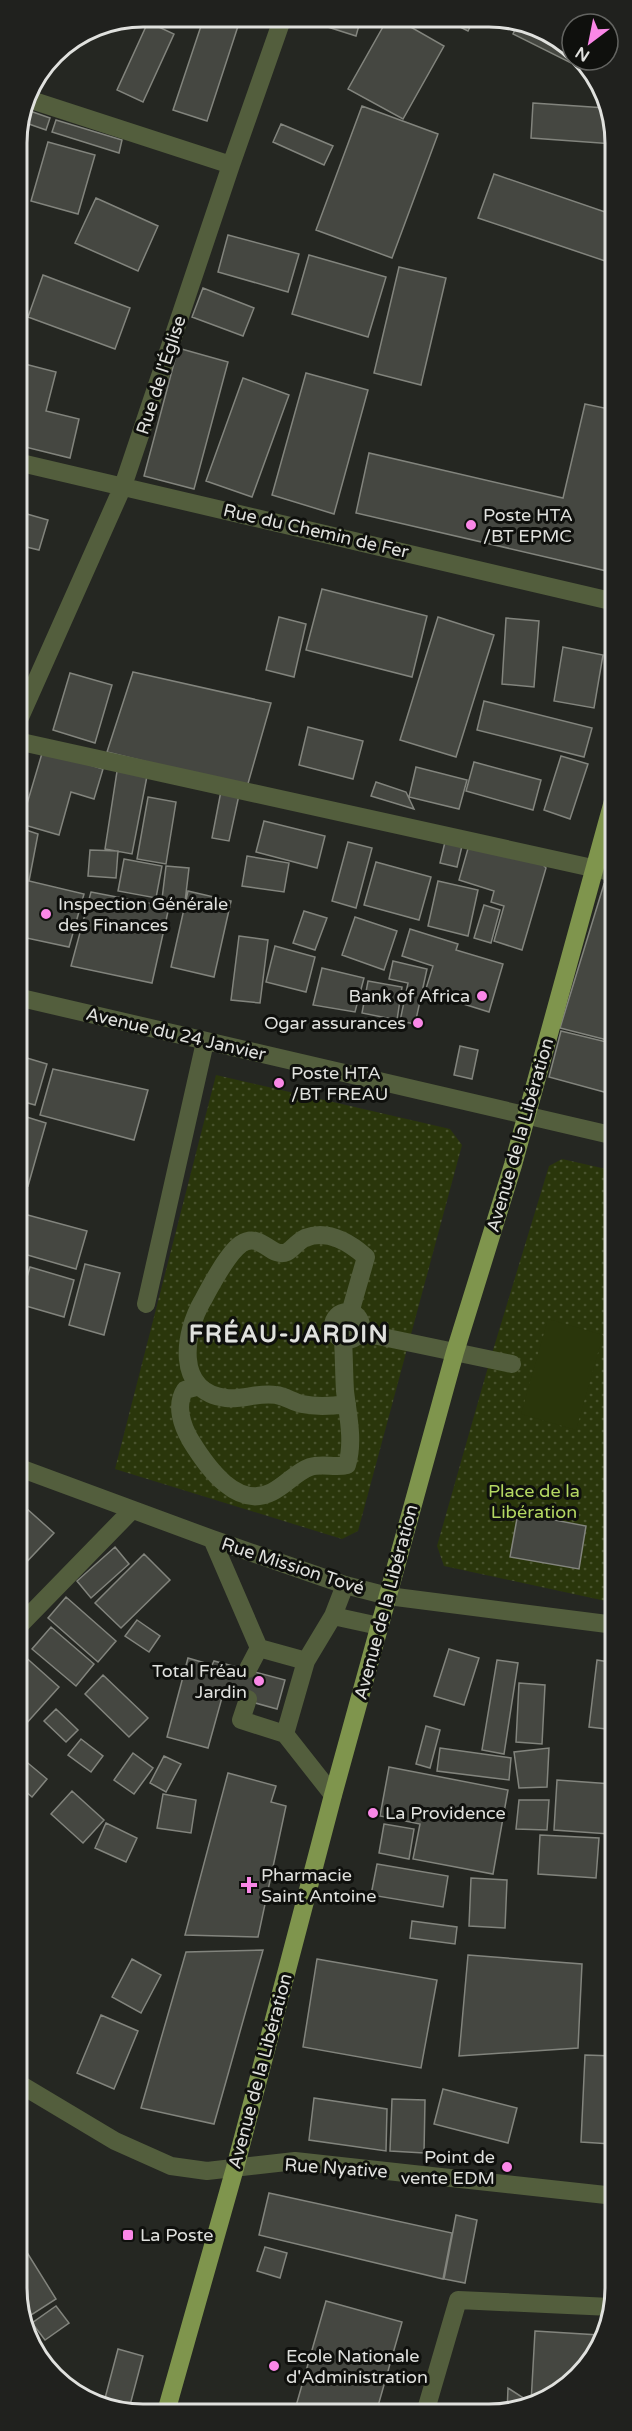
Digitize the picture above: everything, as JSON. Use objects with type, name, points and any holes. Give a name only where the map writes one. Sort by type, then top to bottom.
[{"type":"main road","name":"Avenue de la Libération","points":[[168,2404],[235,2168],[333,1795],[455,1352],[527,1115],[605,833]]},
{"type":"street","name":"Rue de l'Église","points":[[27,702],[123,486],[279,27]]},
{"type":"street","points":[[35,101],[231,165]]},
{"type":"street","name":"Rue du Chemin de Fer","points":[[27,464],[605,600]]},
{"type":"street","points":[[27,743],[605,871]]},
{"type":"street","name":"Avenue du 24 Janvier","points":[[27,999],[605,1134]]},
{"type":"street","points":[[146,1304],[205,1042]]},
{"type":"street","points":[[347,1404],[334,1406],[303,1404],[277,1395],[225,1398],[212,1395],[199,1386],[189,1370],[186,1356],[199,1305],[224,1262],[239,1245],[246,1241],[259,1241],[282,1253],[288,1252],[303,1239],[325,1234],[358,1250],[366,1257],[350,1313]]},
{"type":"street","points":[[343,1312],[350,1313],[357,1316],[360,1330],[357,1336],[343,1340],[337,1336],[333,1322],[343,1312]]},
{"type":"street","points":[[360,1330],[378,1336],[512,1364]]},
{"type":"street","points":[[199,1386],[185,1390],[180,1397],[180,1412],[189,1437],[229,1487],[255,1496],[272,1492],[313,1466],[346,1465],[350,1456],[350,1428],[343,1340]]},
{"type":"street","name":"Rue Mission Tové","points":[[27,1471],[345,1585],[388,1596],[605,1624]]},
{"type":"street","points":[[27,1618],[132,1510]]},
{"type":"street","points":[[212,1539],[259,1648],[248,1670]]},
{"type":"street","points":[[285,1734],[306,1661],[333,1616],[345,1585]]},
{"type":"street","points":[[333,1616],[379,1626]]},
{"type":"street","points":[[259,1648],[306,1661]]},
{"type":"street","points":[[248,1699],[241,1720],[285,1734],[333,1795]]},
{"type":"street","name":"Rue Nyative","points":[[27,2088],[115,2141],[171,2166],[207,2171],[295,2161],[605,2195]]},
{"type":"street","points":[[428,2404],[458,2300],[604,2307]]},
{"type":"green space","points":[[216,1075],[450,1129],[462,1145],[358,1531],[342,1539],[115,1469]]},
{"type":"green space","name":"Place de la Libération","points":[[562,1159],[605,1169],[605,1601],[444,1566],[437,1546],[549,1166]]},
{"type":"green space","points":[[548,1319],[603,1335],[576,1430],[521,1414]]},
{"type":"building","points":[[146,27],[159,27],[174,34],[143,102],[117,90]]},
{"type":"building","points":[[201,27],[238,27],[207,121],[173,110]]},
{"type":"building","points":[[328,27],[358,27],[356,36]]},
{"type":"building","points":[[383,27],[411,27],[444,46],[403,119],[348,89]]},
{"type":"building","points":[[515,30],[547,42],[560,51],[560,57],[513,34]]},
{"type":"building","points":[[533,103],[600,108],[605,143],[531,138]]},
{"type":"building","points":[[362,106],[438,134],[392,258],[316,230]]},
{"type":"building","points":[[31,112],[50,118],[46,130],[28,124]]},
{"type":"building","points":[[56,120],[122,140],[119,153],[52,132]]},
{"type":"building","points":[[281,124],[333,146],[324,165],[273,142]]},
{"type":"building","points":[[48,142],[95,155],[78,214],[31,201]]},
{"type":"building","points":[[494,174],[605,212],[605,261],[478,218]]},
{"type":"building","points":[[96,198],[158,226],[138,271],[75,243]]},
{"type":"building","points":[[228,235],[299,254],[288,292],[218,272]]},
{"type":"building","points":[[309,255],[386,277],[368,337],[292,314]]},
{"type":"building","points":[[399,267],[446,278],[421,385],[374,373]]},
{"type":"building","points":[[43,275],[130,308],[115,349],[28,317]]},
{"type":"building","points":[[203,288],[254,308],[243,336],[192,317]]},
{"type":"building","points":[[178,348],[228,362],[194,489],[144,476]]},
{"type":"building","points":[[27,365],[56,372],[46,411],[79,419],[70,458],[27,447]]},
{"type":"building","points":[[306,373],[368,390],[334,514],[272,495]]},
{"type":"building","points":[[243,378],[289,395],[252,497],[206,481]]},
{"type":"building","points":[[585,404],[605,408],[605,571],[356,513],[369,453],[563,498]]},
{"type":"building","points":[[27,514],[48,520],[39,550],[27,547]]},
{"type":"building","points":[[322,589],[427,616],[412,677],[306,650]]},
{"type":"building","points":[[279,617],[306,624],[294,677],[266,670]]},
{"type":"building","points":[[438,617],[494,635],[456,757],[400,740]]},
{"type":"building","points":[[506,618],[539,621],[534,687],[502,684]]},
{"type":"building","points":[[563,647],[603,655],[594,708],[554,701]]},
{"type":"building","points":[[133,672],[271,703],[247,787],[107,752]]},
{"type":"building","points":[[70,673],[112,685],[95,743],[53,730]]},
{"type":"building","points":[[484,701],[592,728],[584,757],[477,730]]},
{"type":"building","points":[[308,727],[363,741],[353,779],[299,765]]},
{"type":"building","points":[[43,750],[103,769],[94,799],[71,792],[59,835],[27,826],[27,804]]},
{"type":"building","points":[[561,756],[588,764],[570,819],[544,810]]},
{"type":"building","points":[[474,762],[541,780],[533,810],[466,791]]},
{"type":"building","points":[[118,765],[148,771],[132,854],[105,849]]},
{"type":"building","points":[[416,767],[467,780],[459,809],[409,797]]},
{"type":"building","points":[[376,782],[406,792],[414,809],[371,796]]},
{"type":"building","points":[[221,791],[239,795],[229,841],[212,838]]},
{"type":"building","points":[[148,797],[176,802],[166,864],[137,859]]},
{"type":"building","points":[[264,821],[325,836],[317,868],[256,852]]},
{"type":"building","points":[[27,830],[38,834],[29,881],[84,894],[69,947],[27,938]]},
{"type":"building","points":[[348,842],[372,848],[356,908],[332,901]]},
{"type":"building","points":[[445,842],[462,846],[457,867],[440,863]]},
{"type":"building","points":[[469,845],[537,858],[546,868],[522,950],[494,941],[504,906],[491,902],[494,891],[459,880]]},
{"type":"building","points":[[90,850],[118,851],[116,878],[88,876]]},
{"type":"building","points":[[247,856],[289,863],[284,892],[242,886]]},
{"type":"building","points":[[124,859],[162,866],[156,898],[118,891]]},
{"type":"building","points":[[376,862],[431,877],[419,920],[364,905]]},
{"type":"building","points":[[166,866],[189,868],[185,902],[162,899]]},
{"type":"building","points":[[438,881],[478,890],[468,936],[428,926]]},
{"type":"building","points":[[604,884],[605,884],[605,1039],[560,1028]]},
{"type":"building","points":[[188,891],[231,901],[214,977],[171,967]]},
{"type":"building","points":[[91,892],[169,907],[152,983],[71,966]]},
{"type":"building","points":[[484,905],[500,910],[491,943],[474,938]]},
{"type":"building","points":[[304,911],[327,918],[315,950],[293,943]]},
{"type":"building","points":[[355,917],[397,931],[384,970],[342,955]]},
{"type":"building","points":[[410,929],[458,944],[456,950],[503,964],[489,1012],[425,992],[433,966],[402,956]]},
{"type":"building","points":[[239,936],[268,940],[260,1003],[231,1000]]},
{"type":"building","points":[[275,946],[315,957],[306,992],[266,982]]},
{"type":"building","points":[[393,961],[427,969],[415,1024],[400,1021],[408,983],[389,979]]},
{"type":"building","points":[[322,968],[364,978],[355,1012],[313,1005]]},
{"type":"building","points":[[368,981],[402,987],[397,1020],[362,1013]]},
{"type":"building","points":[[561,1031],[605,1042],[605,1092],[549,1077]]},
{"type":"building","points":[[460,1046],[478,1050],[472,1079],[454,1075]]},
{"type":"building","points":[[27,1058],[47,1064],[35,1105],[27,1103]]},
{"type":"building","points":[[53,1069],[148,1090],[134,1140],[40,1115]]},
{"type":"building","points":[[27,1117],[46,1123],[27,1186]]},
{"type":"building","points":[[27,1215],[87,1231],[76,1269],[27,1255]]},
{"type":"building","points":[[85,1264],[120,1273],[104,1335],[69,1325]]},
{"type":"building","points":[[30,1267],[74,1280],[64,1317],[27,1306],[27,1277]]},
{"type":"building","points":[[27,1509],[54,1533],[27,1561]]},
{"type":"building","points":[[518,1513],[586,1526],[579,1569],[510,1557]]},
{"type":"building","points":[[115,1547],[129,1564],[91,1598],[77,1581]]},
{"type":"building","points":[[144,1554],[170,1580],[121,1628],[95,1603]]},
{"type":"building","points":[[66,1597],[116,1641],[98,1662],[48,1618]]},
{"type":"building","points":[[137,1620],[160,1636],[149,1652],[125,1636]]},
{"type":"building","points":[[51,1627],[94,1664],[76,1686],[32,1649]]},
{"type":"building","points":[[449,1649],[479,1658],[464,1705],[434,1696]]},
{"type":"building","points":[[27,1658],[59,1687],[27,1723]]},
{"type":"building","points":[[188,1658],[212,1665],[214,1661],[285,1680],[277,1709],[223,1694],[208,1748],[167,1737]]},
{"type":"building","points":[[497,1660],[518,1663],[504,1754],[482,1750]]},
{"type":"building","points":[[597,1660],[605,1661],[605,1729],[589,1727]]},
{"type":"building","points":[[103,1675],[148,1718],[129,1737],[85,1694]]},
{"type":"building","points":[[519,1683],[545,1685],[542,1744],[516,1742]]},
{"type":"building","points":[[56,1709],[78,1730],[66,1742],[44,1721]]},
{"type":"building","points":[[426,1726],[440,1730],[430,1768],[416,1764]]},
{"type":"building","points":[[81,1739],[103,1756],[91,1772],[68,1755]]},
{"type":"building","points":[[440,1748],[511,1758],[509,1780],[437,1771]]},
{"type":"building","points":[[549,1748],[547,1787],[519,1788],[514,1752]]},
{"type":"building","points":[[133,1753],[153,1768],[134,1794],[114,1780]]},
{"type":"building","points":[[164,1756],[181,1764],[166,1792],[150,1783]]},
{"type":"building","points":[[27,1762],[47,1779],[32,1797],[27,1793]]},
{"type":"building","points":[[389,1767],[508,1790],[493,1874],[413,1859],[420,1824],[380,1816]]},
{"type":"building","points":[[228,1773],[276,1786],[271,1802],[286,1806],[258,1937],[185,1935]]},
{"type":"building","points":[[557,1780],[605,1783],[605,1834],[554,1830]]},
{"type":"building","points":[[72,1791],[104,1820],[83,1843],[51,1814]]},
{"type":"building","points":[[163,1794],[196,1800],[191,1833],[157,1828]]},
{"type":"building","points":[[519,1800],[549,1800],[547,1830],[516,1829]]},
{"type":"building","points":[[106,1823],[137,1838],[126,1862],[95,1848]]},
{"type":"building","points":[[384,1824],[414,1829],[409,1859],[379,1853]]},
{"type":"building","points":[[540,1835],[599,1838],[596,1878],[538,1874]]},
{"type":"building","points":[[377,1864],[448,1876],[443,1907],[371,1895]]},
{"type":"building","points":[[471,1878],[507,1880],[505,1928],[469,1926]]},
{"type":"building","points":[[412,1921],[457,1927],[455,1944],[410,1938]]},
{"type":"building","points":[[263,1950],[214,2124],[141,2108],[186,1952]]},
{"type":"building","points":[[468,1955],[582,1964],[578,2048],[459,2056]]},
{"type":"building","points":[[132,1959],[161,1975],[141,2013],[112,1997]]},
{"type":"building","points":[[317,1959],[437,1980],[421,2068],[303,2047]]},
{"type":"building","points":[[101,2015],[138,2031],[114,2089],[77,2073]]},
{"type":"building","points":[[585,2055],[605,2056],[605,2144],[581,2142]]},
{"type":"building","points":[[443,2089],[517,2108],[508,2143],[434,2124]]},
{"type":"building","points":[[314,2098],[387,2109],[386,2151],[309,2140]]},
{"type":"building","points":[[392,2099],[425,2100],[424,2153],[390,2151]]},
{"type":"building","points":[[269,2193],[452,2233],[443,2279],[259,2235]]},
{"type":"building","points":[[456,2215],[477,2220],[465,2283],[444,2279]]},
{"type":"building","points":[[265,2247],[287,2253],[280,2278],[257,2271]]},
{"type":"building","points":[[27,2252],[56,2299],[30,2316],[27,2288]]},
{"type":"building","points":[[326,2301],[402,2322],[379,2404],[297,2404]]},
{"type":"building","points":[[56,2306],[69,2323],[45,2340],[32,2323]]},
{"type":"building","points":[[535,2331],[595,2335],[586,2353],[571,2370],[554,2385],[531,2396]]},
{"type":"building","points":[[118,2349],[143,2356],[131,2403],[105,2398]]},
{"type":"building","points":[[508,2388],[524,2398],[507,2402]]},
{"type":"place","name":"Poste HTA /BT EPMC","points":[[471,525]]},
{"type":"place","name":"Inspection Générale des Finances","points":[[46,914]]},
{"type":"place","name":"Bank of Africa","points":[[482,996]]},
{"type":"place","name":"Ogar assurances","points":[[418,1023]]},
{"type":"place","name":"Poste HTA /BT FREAU","points":[[279,1083]]},
{"type":"place","name":"Total Fréau Jardin","points":[[259,1681]]},
{"type":"place","name":"La Providence","points":[[373,1813]]},
{"type":"place","name":"Pharmacie Saint Antoine","points":[[249,1885]]},
{"type":"place","name":"Point de vente EDM","points":[[507,2167]]},
{"type":"place","name":"La Poste","points":[[128,2235]]},
{"type":"place","name":"Ecole Nationale d'Administration","points":[[274,2366]]},
{"type":"district","name":"FRÉAU-JARDIN","points":[[289,1334]]}]
